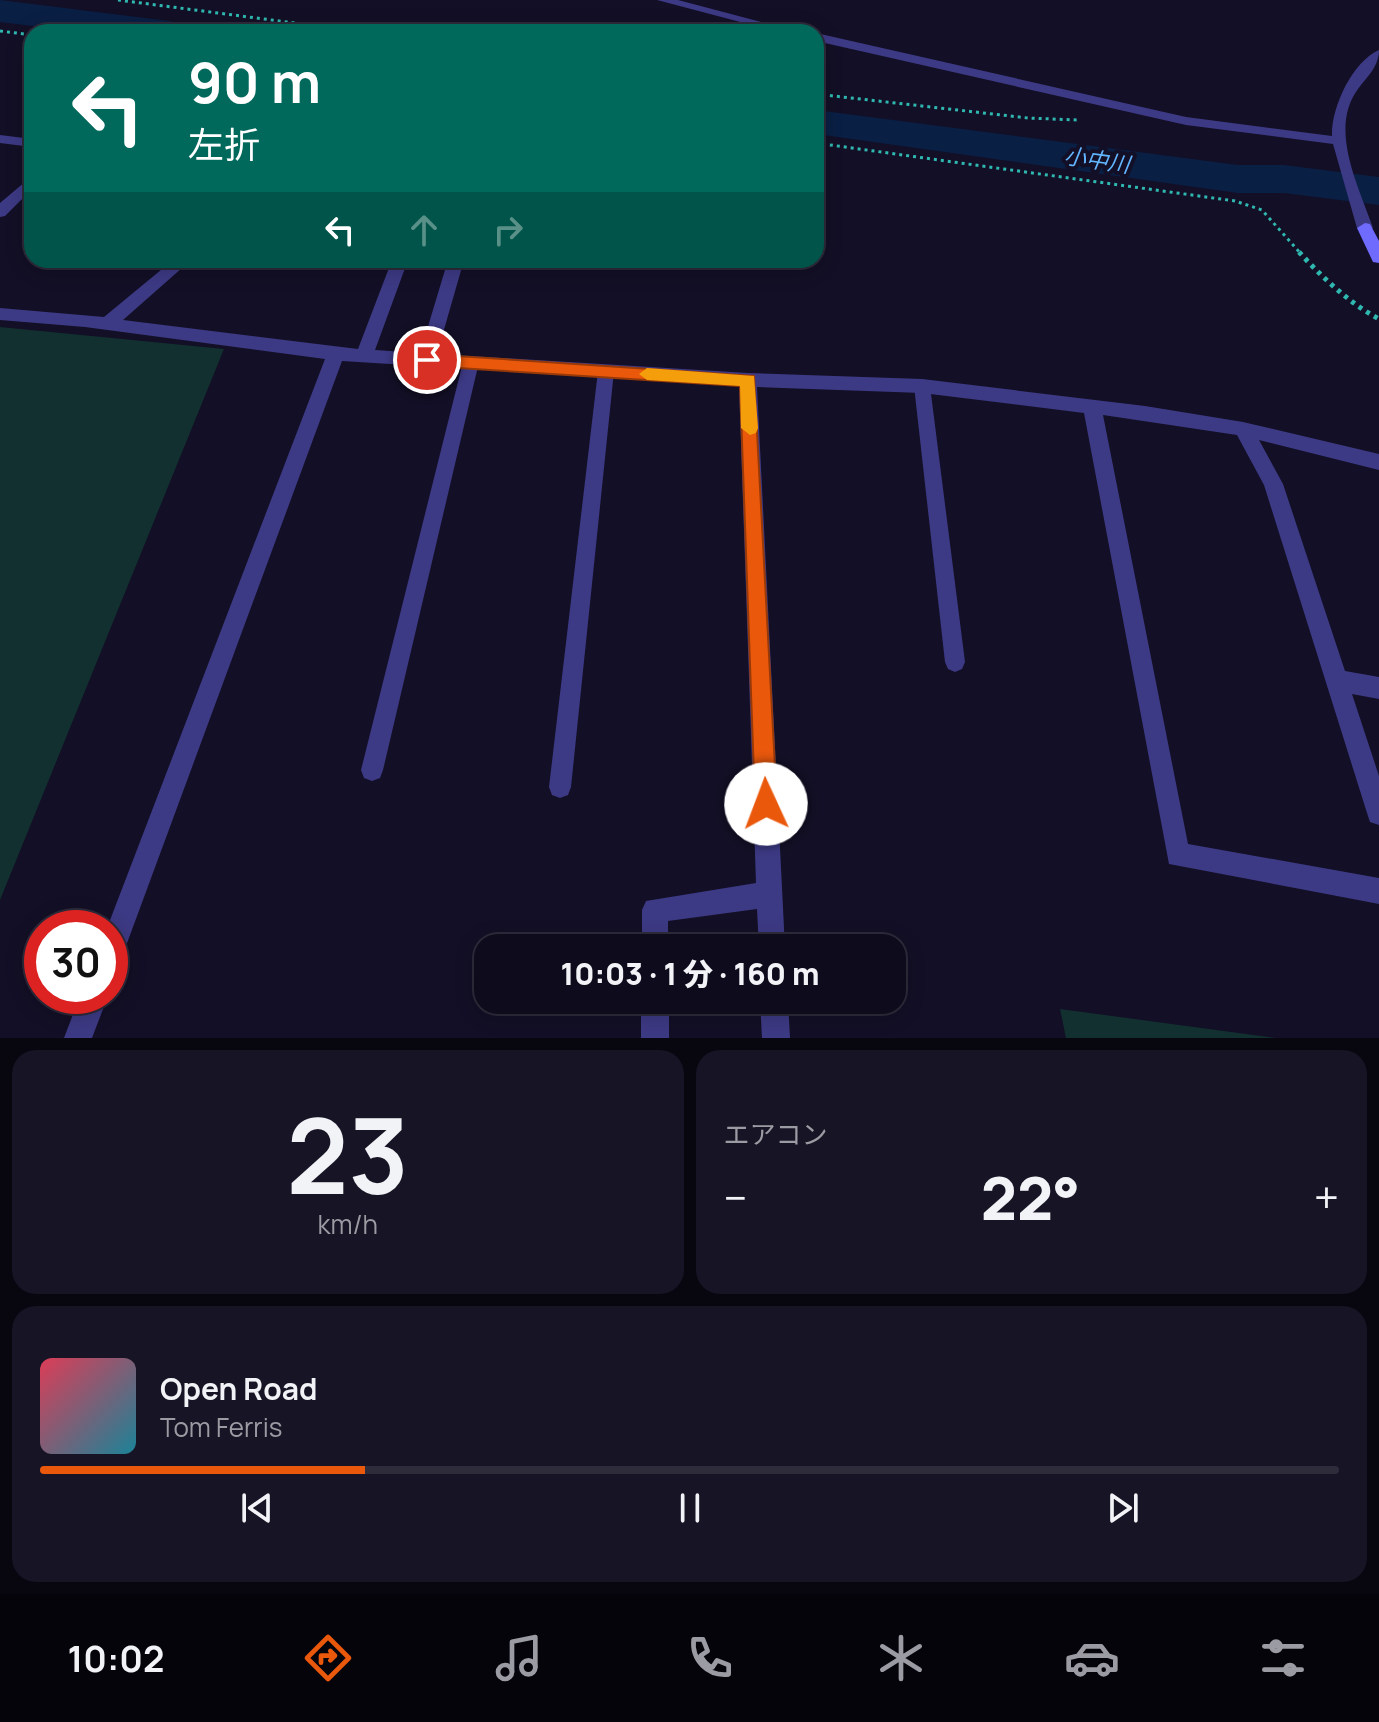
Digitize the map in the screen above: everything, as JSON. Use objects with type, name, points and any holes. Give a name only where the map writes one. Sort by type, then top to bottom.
[{"type":"street","points":[[663,0],[760,24]]},
{"type":"street","points":[[824,39],[1186,121],[1340,141]]},
{"type":"street","points":[[1379,54],[1355,82],[1341,108],[1340,141],[1365,228],[1379,258]]},
{"type":"street","points":[[0,139],[24,142]]},
{"type":"street","points":[[0,212],[24,189]]},
{"type":"street","points":[[107,324],[174,268]]},
{"type":"street","points":[[364,356],[397,268]]},
{"type":"street","points":[[427,360],[454,268]]},
{"type":"street","points":[[0,314],[107,324],[336,354],[748,380],[922,386],[1092,406],[1243,429],[1379,462]]},
{"type":"street","points":[[127,910],[336,354]]},
{"type":"street","points":[[748,380],[771,934]]},
{"type":"street","points":[[1092,406],[1178,855],[1379,891]]},
{"type":"street","points":[[1243,429],[1273,484],[1379,813]]},
{"type":"street","points":[[1337,681],[1379,688]]},
{"type":"street","points":[[655,934],[655,910],[770,894]]},
{"type":"street","points":[[78,1038],[87,1014]]},
{"type":"street","points":[[655,1014],[655,1038]]},
{"type":"street","points":[[775,1014],[776,1038]]},
{"type":"lane","points":[[372,770],[471,362]]},
{"type":"lane","points":[[560,787],[606,371]]},
{"type":"lane","points":[[922,386],[955,662]]},
{"type":"path","points":[[118,0],[302,24]]},
{"type":"path","points":[[0,31],[24,34]]},
{"type":"path","points":[[824,95],[1028,118],[1088,120],[1124,108]]},
{"type":"path","points":[[824,144],[1235,201],[1262,210],[1316,271],[1364,311],[1379,319]]},
{"type":"green space","points":[[0,327],[224,349],[0,900]]},
{"type":"green space","points":[[1060,1009],[1276,1038],[1066,1038]]},
{"type":"waterway","name":"小中川","points":[[0,11],[105,24]]},
{"type":"waterway","name":"小中川","points":[[824,123],[1238,179],[1284,179],[1379,191]]},
{"type":"slow traffic","points":[[647,374],[748,380],[750,428]]},
{"type":"route","points":[[427,360],[748,380],[766,804]]}]
